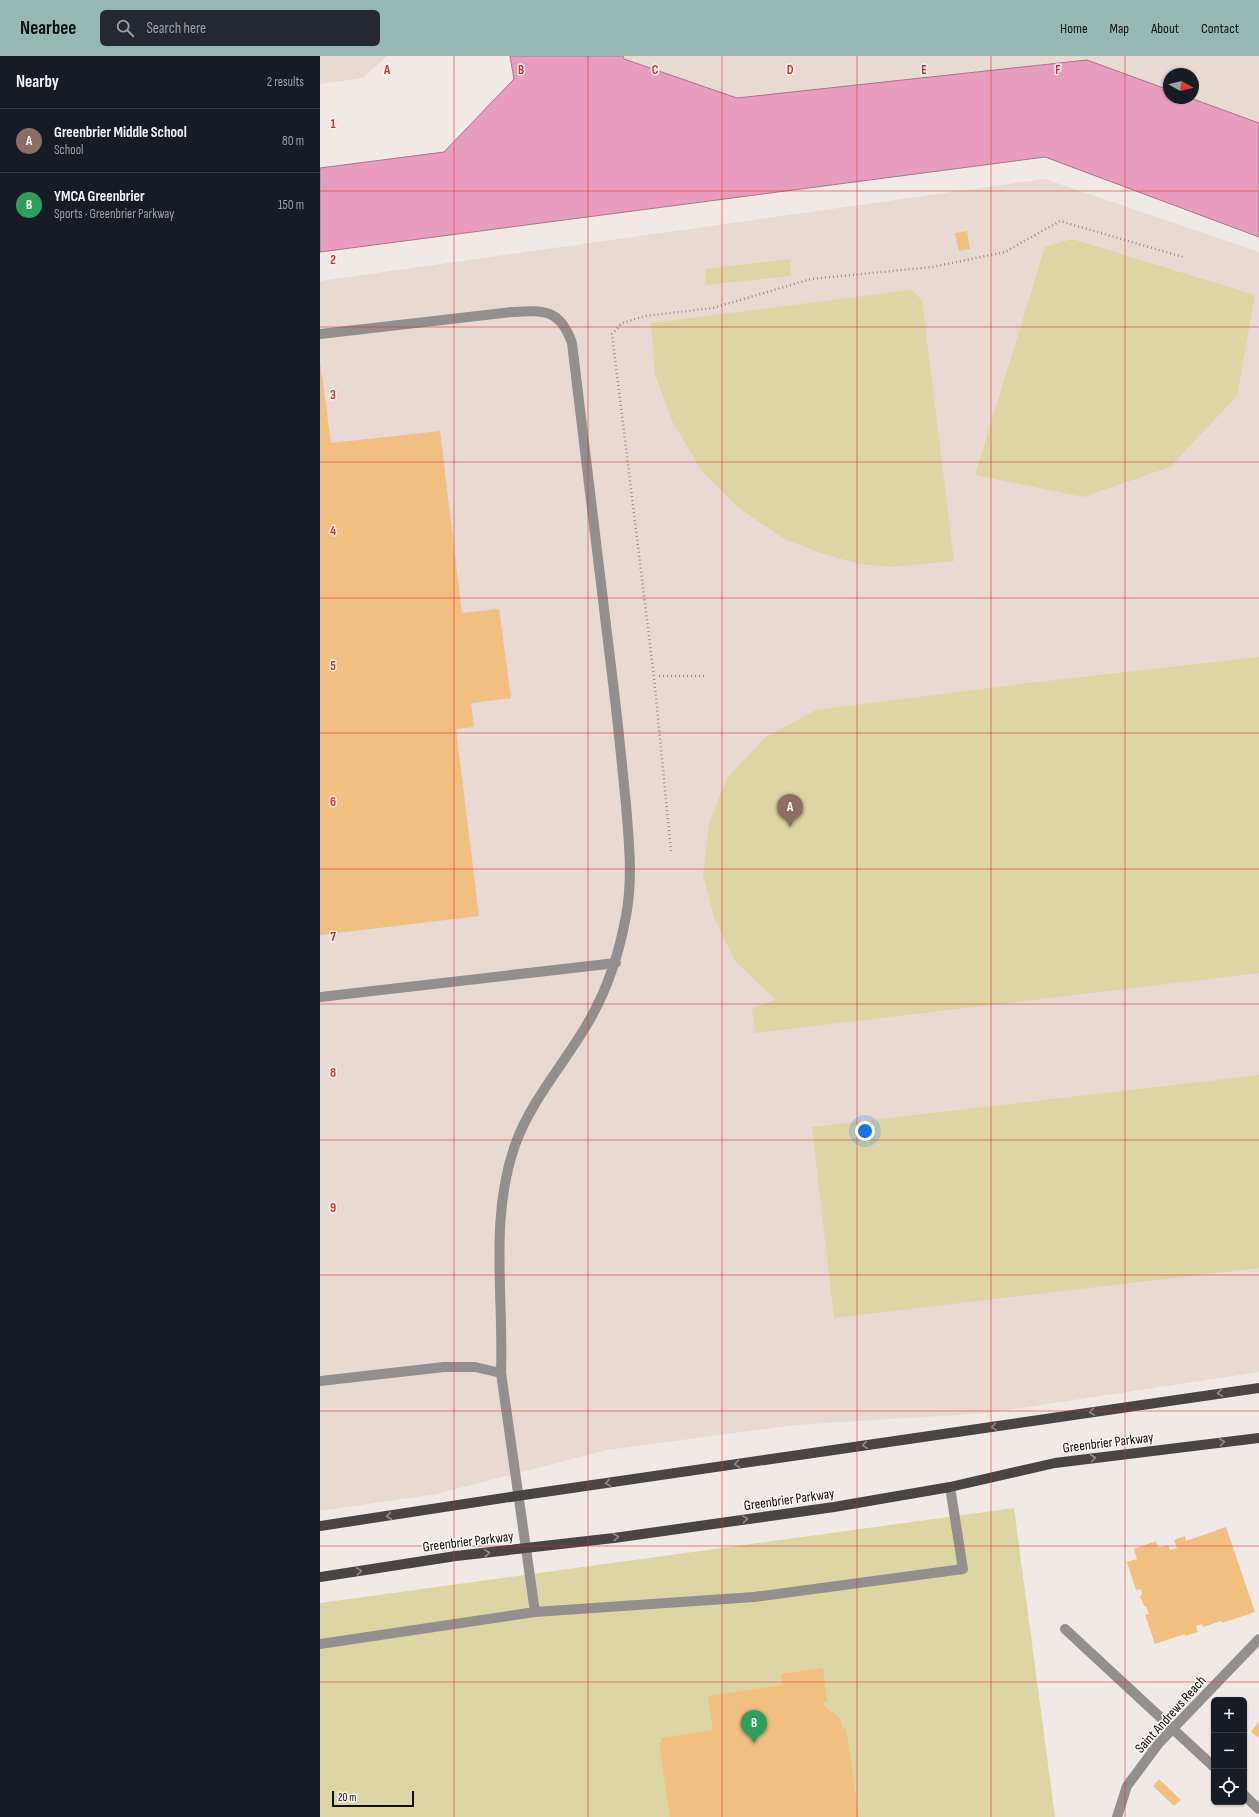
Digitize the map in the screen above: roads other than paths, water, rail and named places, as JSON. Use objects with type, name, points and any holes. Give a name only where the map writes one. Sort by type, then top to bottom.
[{"type":"main road","points":[[320,1526],[1259,1388]]},
{"type":"main road","name":"Greenbrier Parkway","points":[[320,1577],[456,1556],[614,1538],[819,1509],[950,1488],[1055,1463],[1259,1438]]},
{"type":"street","points":[[320,334],[512,312],[539,311],[554,315],[566,327],[572,344],[621,746],[631,859],[627,914],[616,962],[603,993],[588,1022],[542,1095],[515,1145],[503,1193],[499,1230],[502,1333],[501,1373],[534,1612]]},
{"type":"street","points":[[320,997],[616,962]]},
{"type":"street","points":[[320,1380],[444,1367],[475,1367],[501,1373]]},
{"type":"street","points":[[320,1644],[534,1612],[754,1597],[963,1569],[950,1488]]},
{"type":"street","points":[[1065,1629],[1211,1764]]},
{"type":"street","name":"Saint Andrews Reach","points":[[1117,1817],[1127,1786],[1159,1743],[1259,1639]]},
{"type":"street","points":[[1247,1798],[1259,1809]]},
{"type":"place","name":"Greenbrier Middle School","points":[[790,827]]},
{"type":"place","name":"YMCA Greenbrier","points":[[754,1743]]}]
